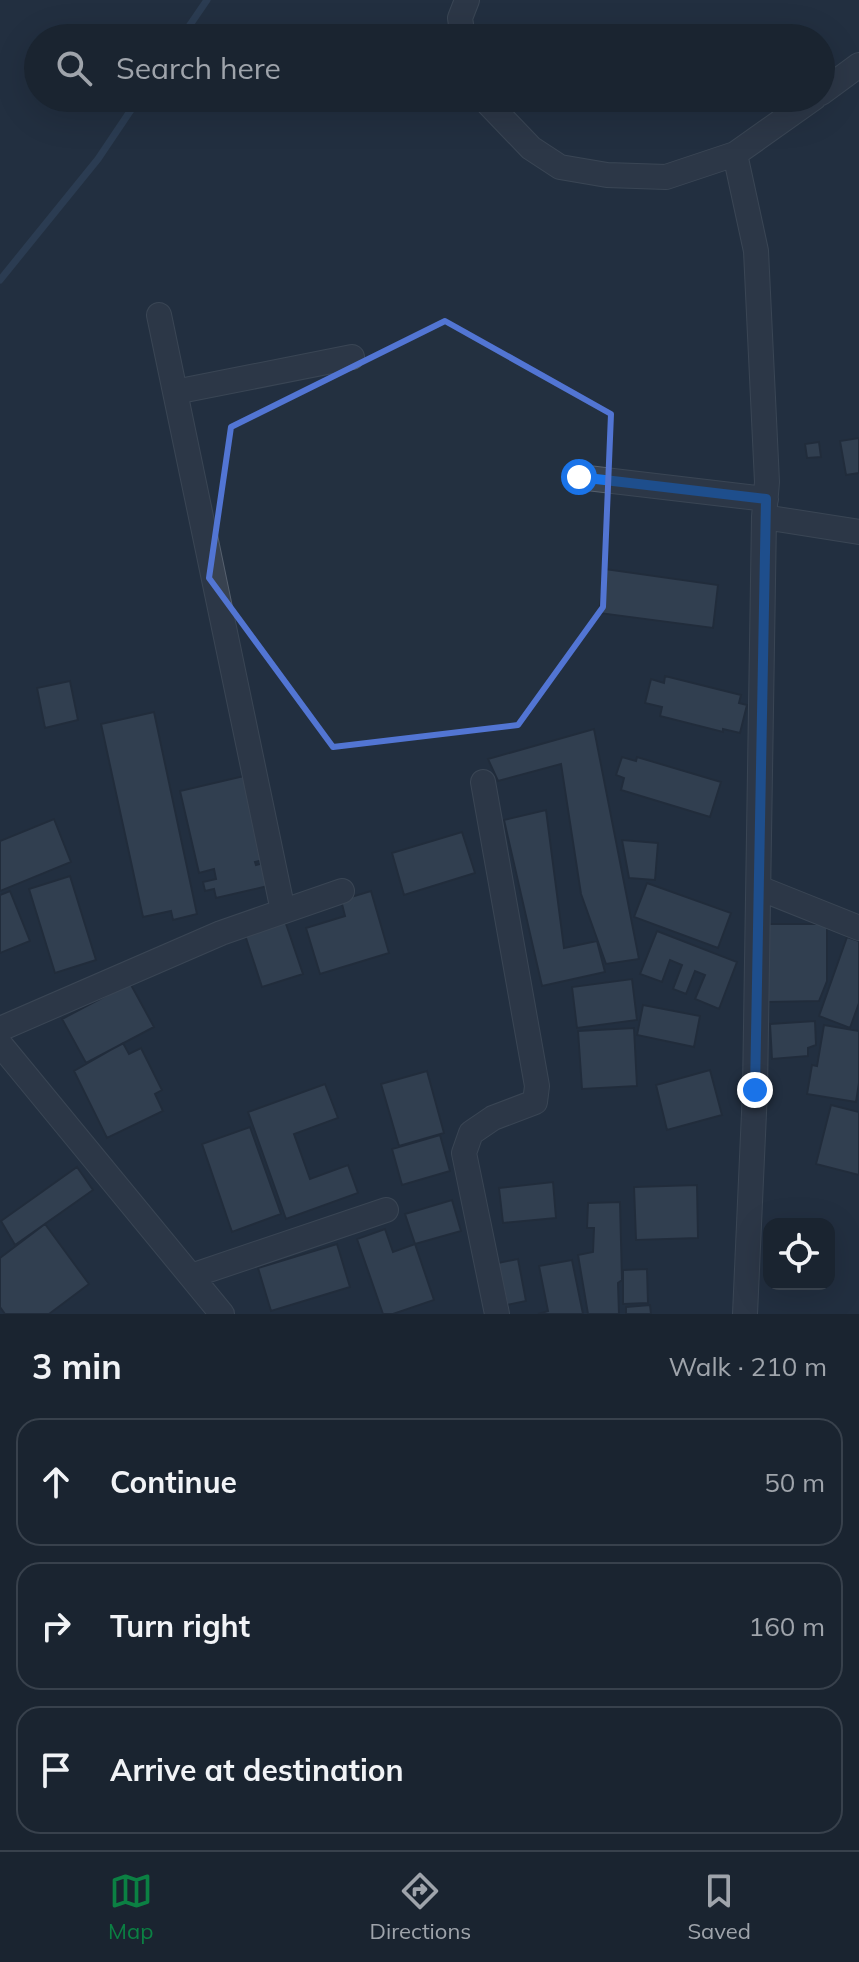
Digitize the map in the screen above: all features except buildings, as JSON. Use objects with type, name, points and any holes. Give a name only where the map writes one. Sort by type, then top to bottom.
[{"type":"street","points":[[461,24],[467,0]]},
{"type":"street","points":[[835,83],[859,65]]},
{"type":"street","points":[[496,112],[531,148],[560,167],[607,175],[666,177],[735,154],[794,112]]},
{"type":"street","points":[[735,154],[756,251],[765,508],[755,1090],[745,1314]]},
{"type":"street","points":[[159,315],[283,911]]},
{"type":"street","points":[[175,392],[352,357]]},
{"type":"street","points":[[579,477],[765,508],[859,532]]},
{"type":"street","points":[[483,782],[537,1086],[535,1102],[493,1118],[471,1133],[464,1153],[497,1314]]},
{"type":"street","points":[[759,888],[859,928]]},
{"type":"street","points":[[0,1029],[221,933],[342,891]]},
{"type":"street","points":[[0,1044],[222,1314]]},
{"type":"street","points":[[191,1276],[386,1210]]},
{"type":"highlighted area","points":[[445,321],[611,414],[603,607],[518,725],[333,747],[209,578],[231,427]]},
{"type":"waterway","points":[[191,24],[207,0]]},
{"type":"waterway","points":[[0,280],[98,159],[130,112]]},
{"type":"route","points":[[579,477],[766,499],[755,1090]]}]
